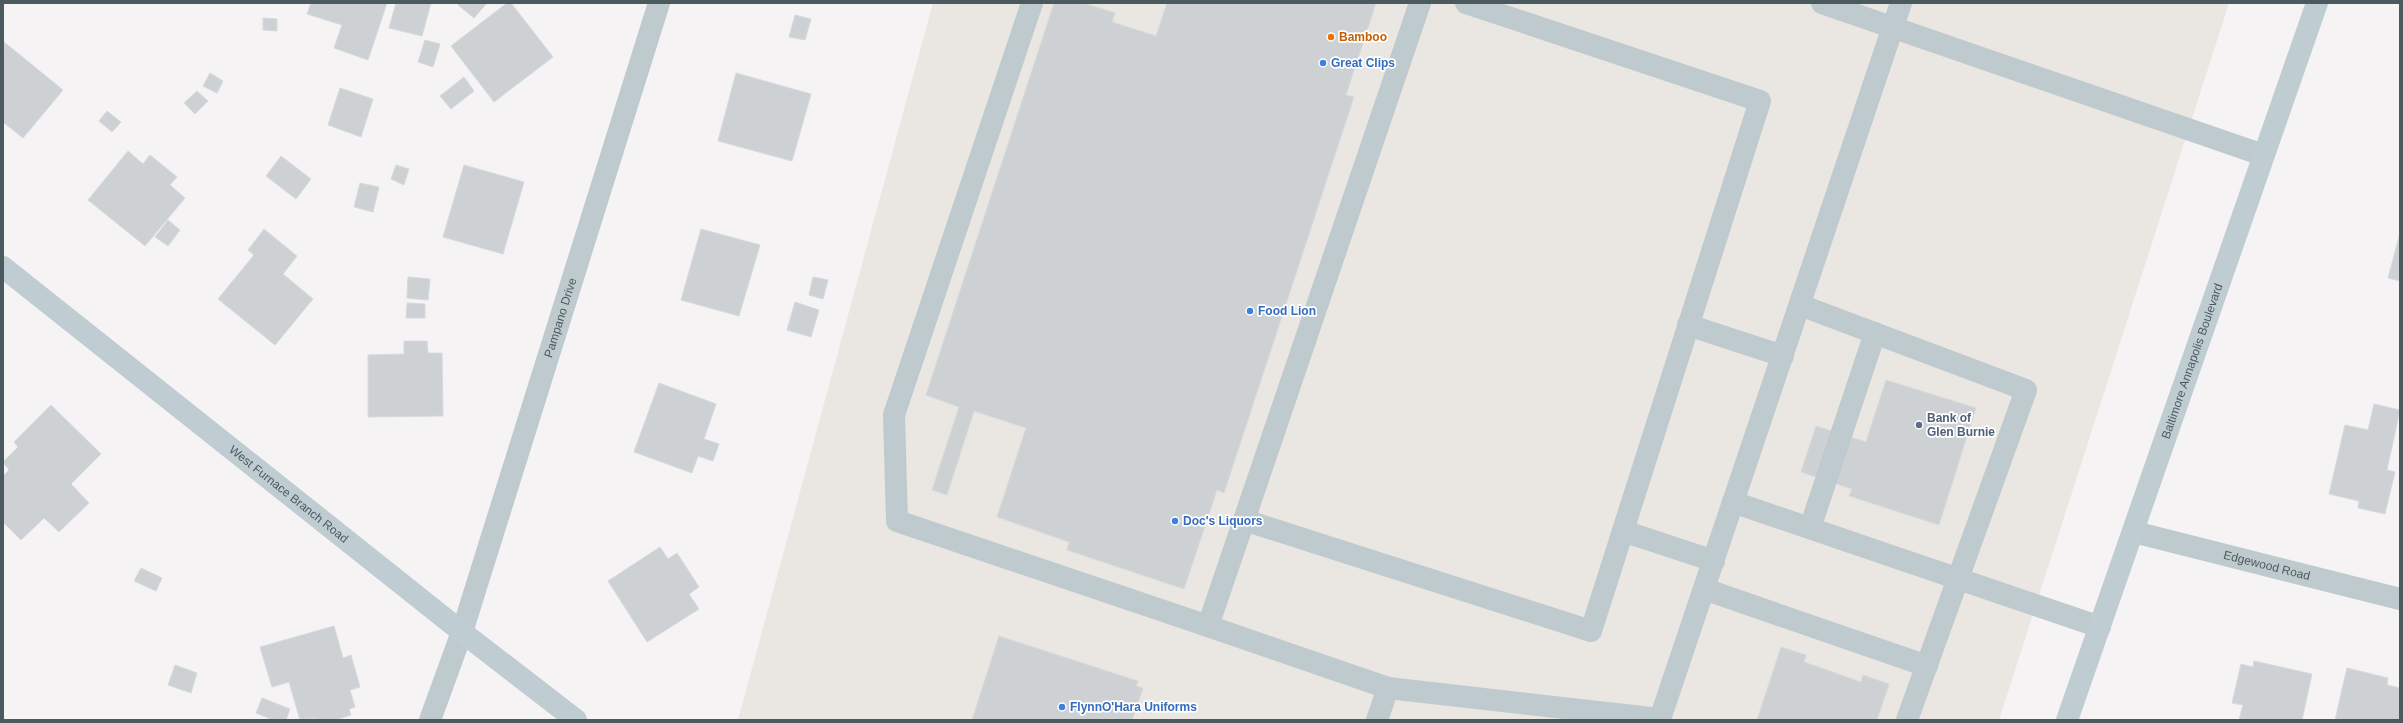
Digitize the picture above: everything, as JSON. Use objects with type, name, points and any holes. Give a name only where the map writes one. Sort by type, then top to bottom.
[{"type":"main road","name":"Baltimore Annapolis Boulevard","points":[[2067,720],[2134,532],[2263,155],[2317,3]]},
{"type":"main road","name":"West Furnace Branch Road","points":[[3,267],[462,632],[576,720]]},
{"type":"street","name":"Pampano Drive","points":[[430,720],[462,632],[659,3]]},
{"type":"street","points":[[1032,3],[894,414],[897,521],[1388,688],[1661,720],[1733,502],[1894,28],[1901,3]]},
{"type":"street","points":[[1208,626],[1420,3]]},
{"type":"street","points":[[1244,520],[1591,631],[1760,101],[1466,3]]},
{"type":"street","points":[[1822,3],[2263,155]]},
{"type":"street","points":[[1800,305],[2026,390],[1907,720]]},
{"type":"street","points":[[1688,325],[1783,356]]},
{"type":"street","points":[[1810,528],[1875,333]]},
{"type":"street","points":[[1733,502],[2100,627]]},
{"type":"street","points":[[1623,531],[1714,561]]},
{"type":"street","name":"Edgewood Road","points":[[2134,532],[2400,599]]},
{"type":"street","points":[[1704,589],[1927,666]]},
{"type":"street","points":[[1378,720],[1388,688]]},
{"type":"shaded area","points":[[933,3],[2229,3],[1999,720],[738,720]]},
{"type":"building","points":[[311,3],[387,3],[368,60],[334,48],[342,25],[307,14]]},
{"type":"building","points":[[396,3],[431,3],[422,36],[389,28]]},
{"type":"building","points":[[460,3],[487,3],[474,18],[458,5]]},
{"type":"building","points":[[507,3],[511,3],[553,57],[494,102],[451,46]]},
{"type":"building","points":[[1054,3],[1084,3],[1115,13],[1112,22],[1156,36],[1167,3],[1376,3],[1346,95],[1354,97],[1224,493],[1217,490],[1184,589],[1067,550],[1069,542],[997,517],[1026,428],[974,411],[947,495],[932,490],[959,407],[926,395]]},
{"type":"building","points":[[795,15],[811,19],[805,40],[789,37]]},
{"type":"building","points":[[263,18],[277,19],[277,31],[263,30]]},
{"type":"building","points":[[425,40],[440,44],[433,67],[418,62]]},
{"type":"building","points":[[4,42],[63,90],[23,138],[3,122]]},
{"type":"building","points":[[210,73],[223,81],[217,93],[203,86]]},
{"type":"building","points":[[736,73],[811,94],[792,161],[718,141]]},
{"type":"building","points":[[464,77],[474,91],[451,109],[440,96]]},
{"type":"building","points":[[340,88],[373,99],[361,137],[328,125]]},
{"type":"building","points":[[197,91],[208,101],[195,114],[184,103]]},
{"type":"building","points":[[107,111],[121,122],[112,132],[99,121]]},
{"type":"building","points":[[128,151],[143,164],[150,155],[177,177],[170,185],[185,198],[145,246],[88,200]]},
{"type":"building","points":[[281,156],[311,179],[296,199],[266,176]]},
{"type":"building","points":[[396,165],[409,169],[404,185],[391,179]]},
{"type":"building","points":[[464,165],[524,182],[503,254],[443,237]]},
{"type":"building","points":[[360,183],[379,187],[373,212],[354,207]]},
{"type":"building","points":[[168,220],[180,230],[168,246],[155,237]]},
{"type":"building","points":[[264,229],[297,256],[283,274],[313,299],[275,345],[218,299],[254,255],[248,250]]},
{"type":"building","points":[[701,229],[760,245],[739,316],[681,300]]},
{"type":"building","points":[[2400,233],[2400,281],[2388,278]]},
{"type":"building","points":[[408,277],[430,279],[428,300],[407,298]]},
{"type":"building","points":[[813,277],[828,280],[823,299],[809,295]]},
{"type":"building","points":[[795,302],[819,310],[811,337],[787,330]]},
{"type":"building","points":[[407,303],[425,304],[425,318],[406,318]]},
{"type":"building","points":[[404,341],[427,341],[428,353],[442,353],[443,416],[368,417],[368,355],[404,354]]},
{"type":"building","points":[[1886,380],[1976,408],[1939,525],[1849,496],[1852,489],[1801,472],[1816,426],[1866,442]]},
{"type":"building","points":[[659,383],[716,404],[704,439],[719,444],[713,461],[698,456],[692,473],[634,452]]},
{"type":"building","points":[[2374,404],[2400,410],[2387,470],[2395,472],[2385,514],[2358,508],[2359,501],[2329,494],[2345,425],[2368,430]]},
{"type":"building","points":[[51,405],[101,454],[71,484],[89,503],[59,532],[44,518],[21,540],[3,522],[3,476],[9,470],[3,462],[18,447],[14,442]]},
{"type":"building","points":[[660,547],[668,559],[677,553],[699,587],[689,594],[699,609],[647,642],[608,581]]},
{"type":"building","points":[[141,568],[162,578],[156,591],[134,581]]},
{"type":"building","points":[[334,626],[343,658],[351,655],[360,687],[350,690],[355,707],[349,709],[351,715],[335,720],[315,720],[315,718],[300,720],[289,682],[272,687],[260,647]]},
{"type":"building","points":[[999,636],[1138,681],[1136,686],[1143,688],[1132,720],[972,720]]},
{"type":"building","points":[[1781,647],[1806,655],[1804,662],[1861,682],[1863,675],[1889,684],[1877,720],[1757,720]]},
{"type":"building","points":[[2254,661],[2312,674],[2302,720],[2239,720],[2243,705],[2232,703],[2241,664],[2253,667]]},
{"type":"building","points":[[175,665],[197,673],[191,693],[168,685]]},
{"type":"building","points":[[2347,668],[2388,678],[2387,685],[2400,688],[2400,720],[2335,720]]},
{"type":"building","points":[[262,698],[290,709],[286,720],[273,720],[256,713]]},
{"type":"place","name":"Bamboo","points":[[1331,37]]},
{"type":"place","name":"Great Clips","points":[[1323,63]]},
{"type":"place","name":"Food Lion","points":[[1250,311]]},
{"type":"place","name":"Bank of Glen Burnie","points":[[1919,425]]},
{"type":"place","name":"Doc's Liquors","points":[[1175,521]]},
{"type":"place","name":"FlynnO'Hara Uniforms","points":[[1062,707]]}]
